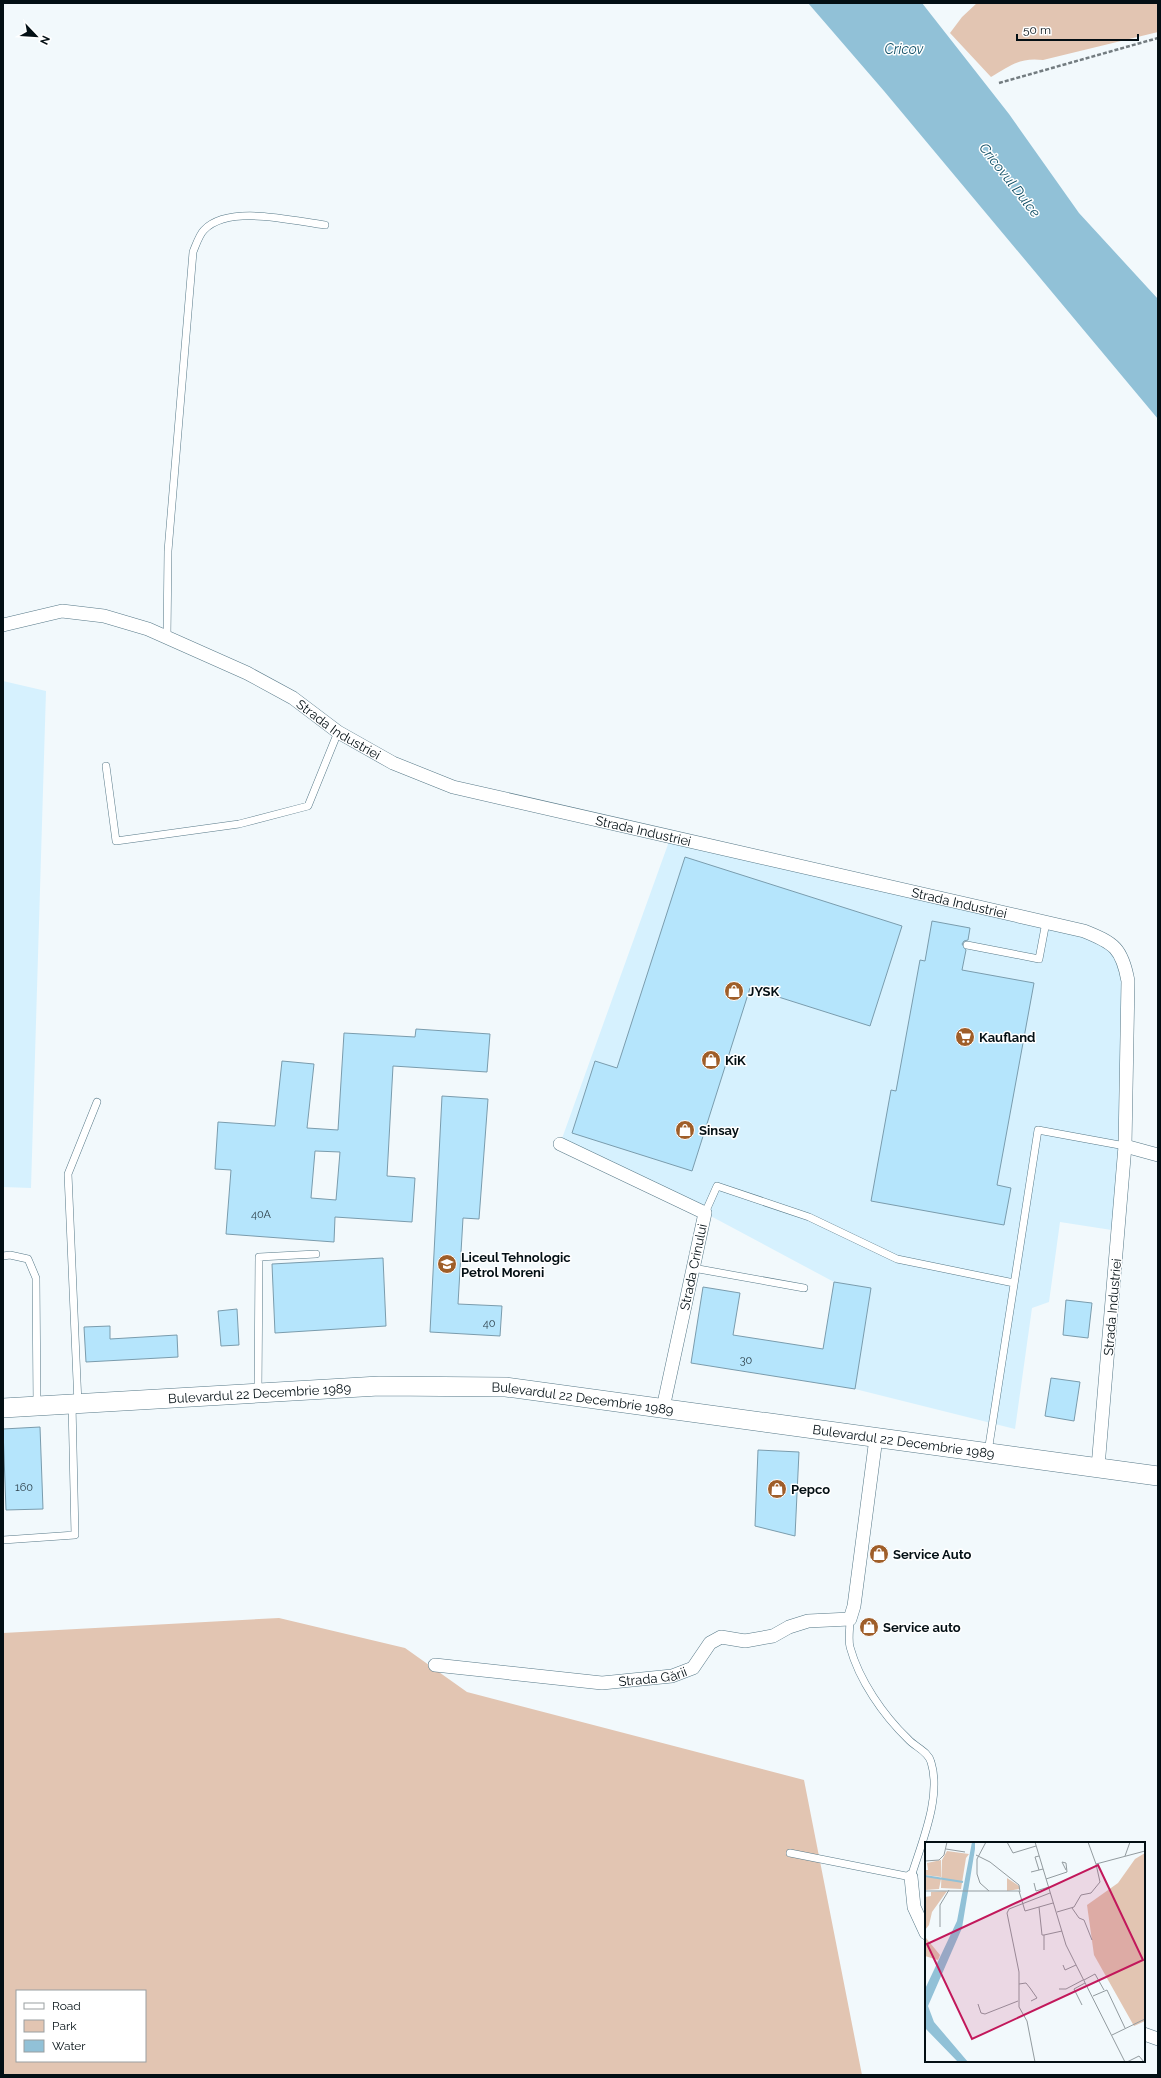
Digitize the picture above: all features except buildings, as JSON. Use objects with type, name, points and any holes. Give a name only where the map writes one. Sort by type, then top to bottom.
[{"type":"main road","name":"Bulevardul 22 Decembrie 1989","points":[[3,1408],[379,1386],[506,1387],[1158,1476]]},
{"type":"street","name":"Strada Industriei","points":[[3,625],[62,611],[104,616],[148,629],[246,673],[293,698],[338,732],[393,763],[453,787],[1084,931],[1104,939],[1116,948],[1124,961],[1128,981],[1125,1146],[1098,1467]]},
{"type":"street","name":"Strada Crinului","points":[[560,1144],[705,1213],[663,1408]]},
{"type":"street","points":[[1125,1146],[1158,1155]]},
{"type":"street","points":[[850,1619],[854,1606],[876,1438]]},
{"type":"street","name":"Strada Gării","points":[[435,1665],[602,1683],[672,1676],[692,1668],[710,1643],[721,1637],[745,1640],[773,1636],[788,1627],[808,1621],[850,1619]]},
{"type":"street","points":[[911,1877],[914,1907],[925,1931]]},
{"type":"street","points":[[1145,2034],[1158,2039]]},
{"type":"lane","points":[[167,638],[168,551],[193,252],[204,230],[222,218],[246,215],[325,225]]},
{"type":"lane","points":[[106,766],[116,841],[239,824],[308,806],[338,732]]},
{"type":"lane","points":[[967,945],[1039,959],[1046,922]]},
{"type":"lane","points":[[3,1540],[76,1535],[75,1404],[68,1174],[97,1102]]},
{"type":"lane","points":[[988,1453],[1038,1130],[1125,1146]]},
{"type":"lane","points":[[705,1213],[717,1186],[809,1217],[897,1259],[1014,1283]]},
{"type":"lane","points":[[258,1394],[258,1258],[316,1254]]},
{"type":"lane","points":[[3,1256],[10,1255],[28,1259],[36,1278],[37,1406]]},
{"type":"lane","points":[[693,1268],[804,1288]]},
{"type":"lane","points":[[790,1853],[911,1877],[930,1818],[934,1787],[931,1759],[925,1752],[910,1742],[897,1729],[861,1675],[849,1645],[850,1619]]},
{"type":"path","points":[[998,82],[1158,38]]},
{"type":"shaded area","points":[[3,681],[46,691],[31,1188],[3,1187]]},
{"type":"shaded area","points":[[671,836],[1084,931],[1124,961],[1118,1231],[1060,1222],[1049,1302],[1032,1308],[1015,1429],[855,1389],[871,1288],[834,1282],[705,1213],[560,1144]]},
{"type":"green space","points":[[977,3],[1158,3],[1158,32],[1043,60],[1035,59],[1021,61],[991,77],[950,33],[962,17]]},
{"type":"green space","points":[[279,1618],[405,1648],[467,1692],[804,1780],[862,2075],[3,2075],[3,1633]]},
{"type":"water","name":"Cricov","points":[[808,3],[922,3],[1009,114],[1079,213],[1158,299],[1158,419],[884,91]]},
{"type":"place","name":"JYSK","points":[[734,991]]},
{"type":"place","name":"Kaufland","points":[[965,1037]]},
{"type":"place","name":"KiK","points":[[711,1060]]},
{"type":"place","name":"Sinsay","points":[[685,1130]]},
{"type":"place","name":"Liceul Tehnologic Petrol Moreni","points":[[447,1264]]},
{"type":"place","name":"Pepco","points":[[777,1489]]},
{"type":"place","name":"Service Auto","points":[[879,1554]]},
{"type":"place","name":"Service auto","points":[[869,1627]]},
{"type":"water label","name":"Cricovul Dulce","points":[[1010,180]]}]
